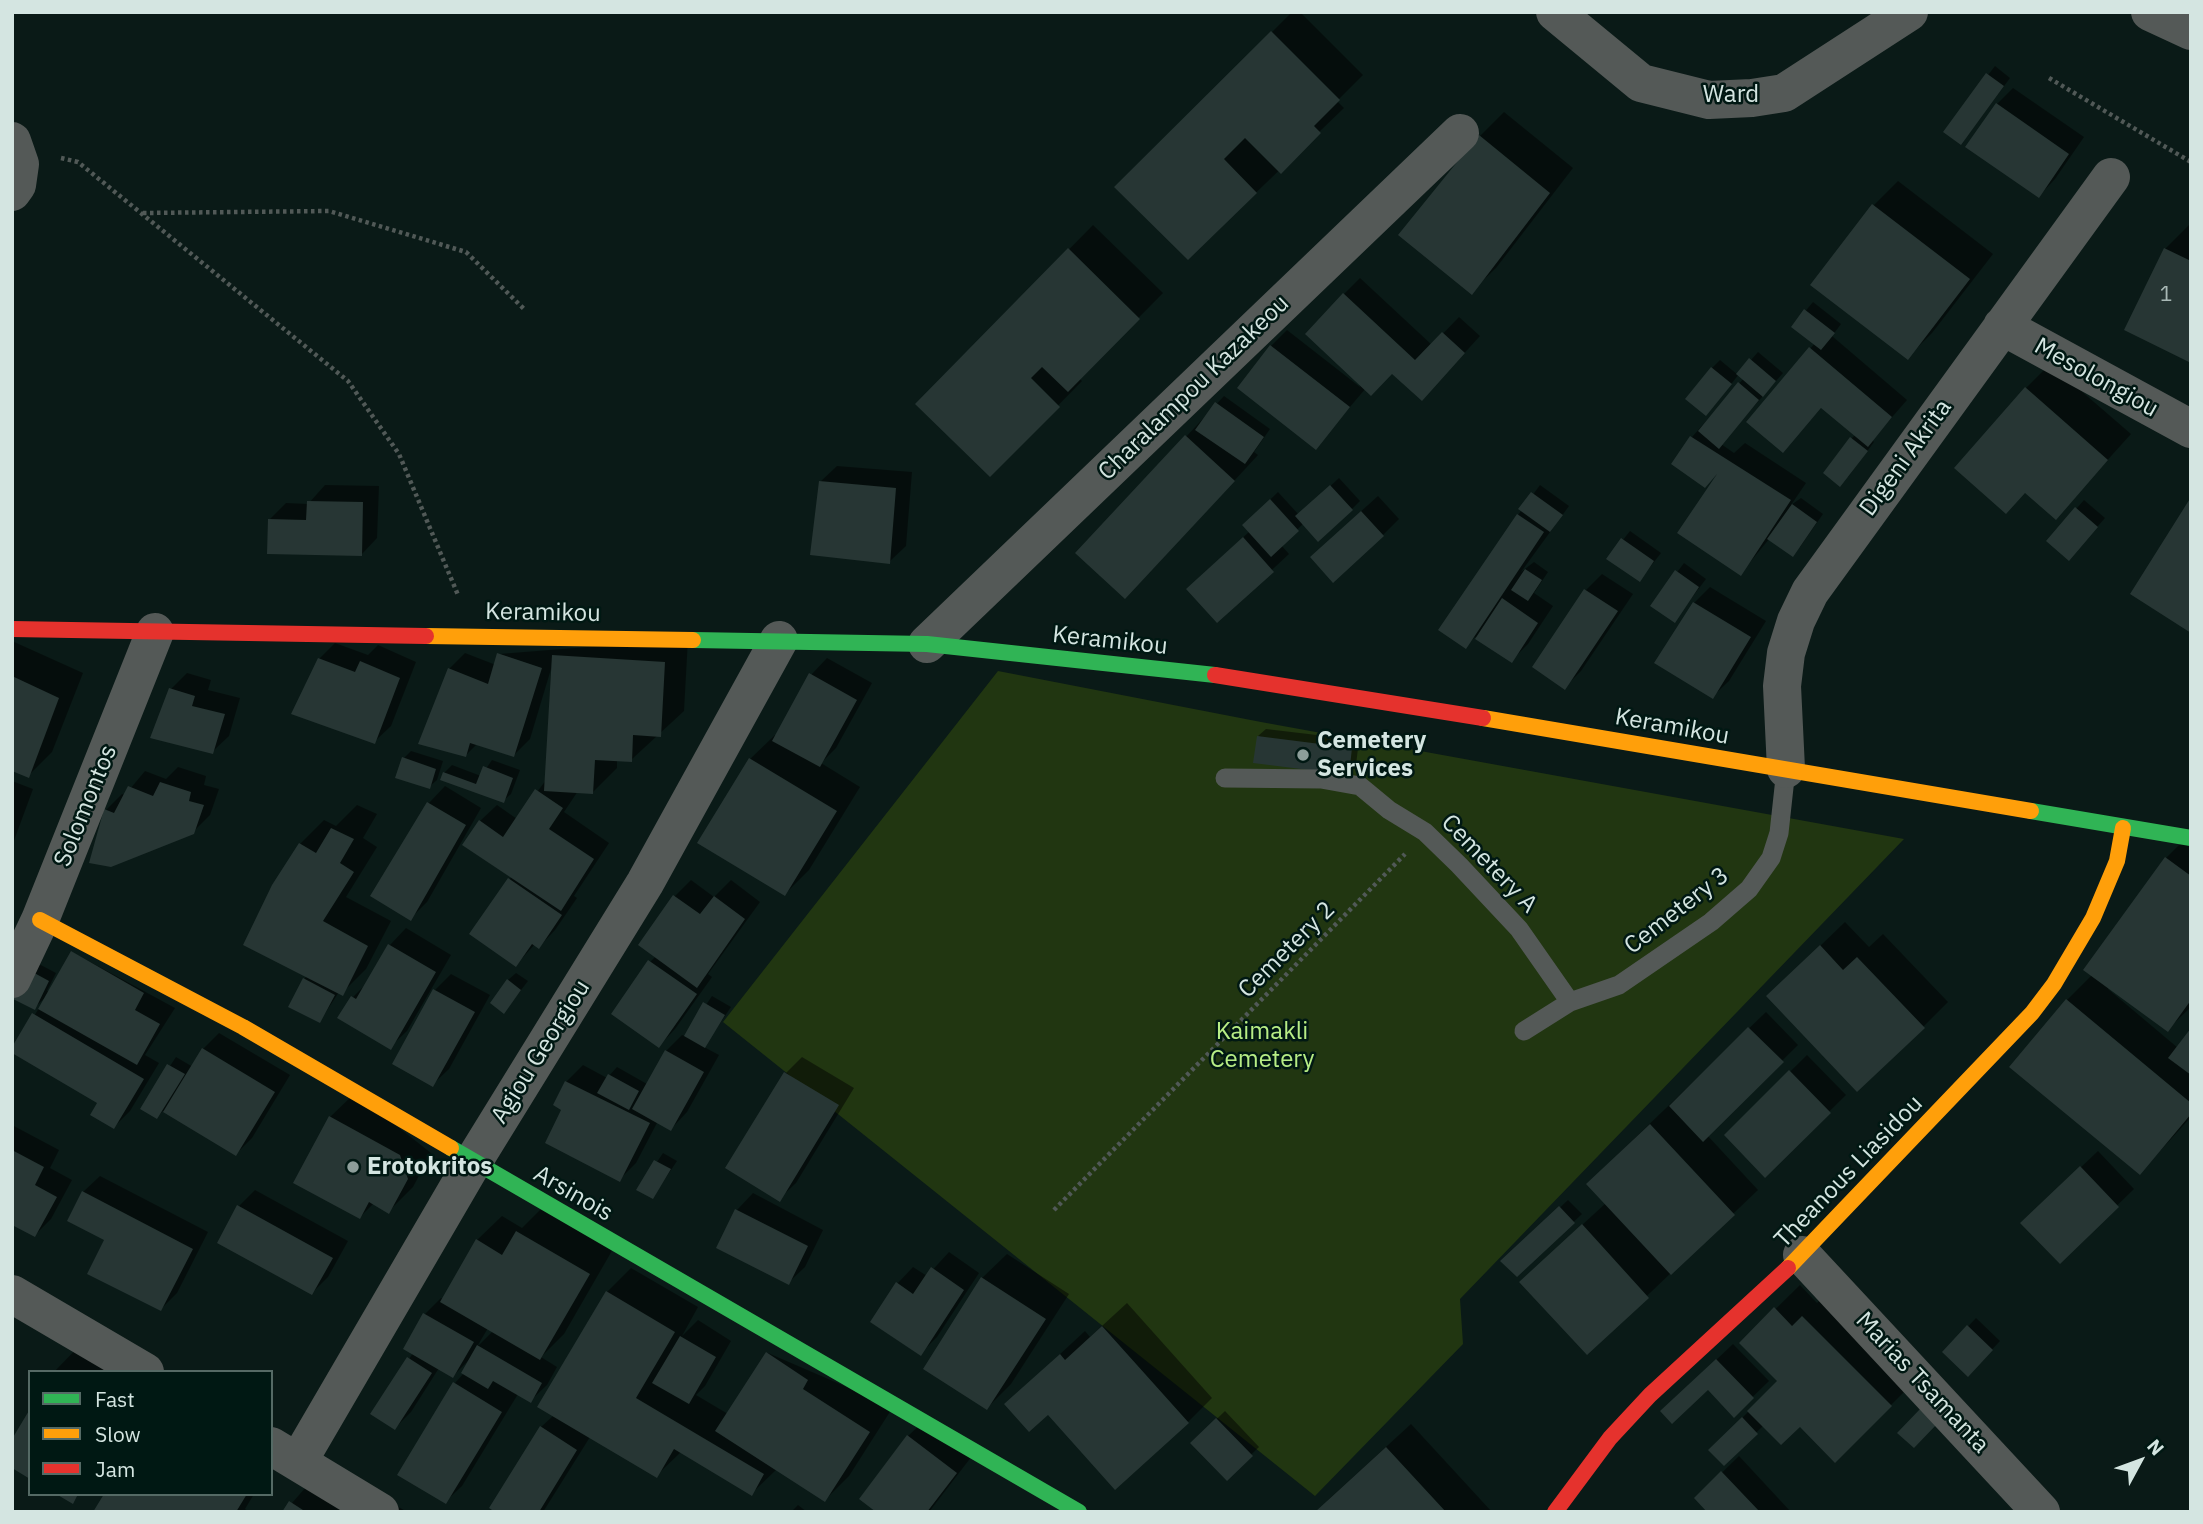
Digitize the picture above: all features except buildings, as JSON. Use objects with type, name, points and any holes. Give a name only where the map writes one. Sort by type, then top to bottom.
[{"type":"street","name":"Ward","points":[[1555,12],[1641,83],[1709,100],[1752,99],[1784,93],[1909,12]]},
{"type":"street","points":[[2150,12],[2191,31]]},
{"type":"street","name":"Charalampou Kazakeou","points":[[927,644],[1460,133]]},
{"type":"street","points":[[12,192],[18,185],[20,164],[13,143]]},
{"type":"street","name":"Digeni Akrita","points":[[1786,769],[1782,686],[1786,653],[1805,602],[1828,564],[2111,177]]},
{"type":"street","name":"Mesolongiou","points":[[2002,326],[2191,429]]},
{"type":"street","name":"Keramikou","points":[[12,629],[475,634],[927,644],[1251,679],[2191,838]]},
{"type":"street","name":"Solomontos","points":[[12,979],[40,920],[155,632]]},
{"type":"street","name":"Agiou Georgiou","points":[[285,1454],[473,1162],[645,883],[779,640]]},
{"type":"street","name":"Theanous Liasidou","points":[[1555,1512],[1611,1438],[1650,1395],[1802,1255],[2032,1013],[2054,984],[2094,918],[2117,861],[2123,828]]},
{"type":"street","name":"Arsinois","points":[[40,920],[243,1027],[1079,1512]]},
{"type":"street","name":"Marias Tsamanta","points":[[1802,1255],[2041,1512]]},
{"type":"street","points":[[12,1294],[142,1370]]},
{"type":"street","points":[[285,1454],[380,1512]]},
{"type":"lane","name":"Cemetery 3","points":[[1524,1031],[1570,1002],[1619,985],[1711,922],[1749,889],[1770,858],[1779,833],[1786,769]]},
{"type":"lane","name":"Cemetery A","points":[[1225,778],[1321,779],[1360,786],[1389,810],[1425,832],[1519,929],[1570,1002]]},
{"type":"path","points":[[2049,78],[2191,163]]},
{"type":"path","points":[[13,143],[78,162],[348,381],[398,454],[475,634]]},
{"type":"path","points":[[142,213],[329,211],[466,252],[525,310]]},
{"type":"path","name":"Cemetery 2","points":[[1054,1210],[1425,832]]},
{"type":"green space","name":"Kaimakli Cemetery","points":[[998,671],[1261,722],[1904,839],[1460,1299],[1463,1344],[1315,1496],[723,1022]]},
{"type":"traffic: fast","points":[[693,640],[927,644],[1215,675]]},
{"type":"traffic: fast","points":[[2031,811],[2191,838]]},
{"type":"traffic: fast","points":[[451,1148],[1079,1512]]},
{"type":"traffic: slow","points":[[426,636],[693,640]]},
{"type":"traffic: slow","points":[[1483,718],[2031,811]]},
{"type":"traffic: slow","points":[[1788,1268],[2032,1013],[2054,984],[2093,918],[2117,861],[2123,828]]},
{"type":"traffic: slow","points":[[40,920],[243,1027],[451,1148]]},
{"type":"traffic: jam","points":[[12,629],[426,636]]},
{"type":"traffic: jam","points":[[1215,675],[1483,718]]},
{"type":"traffic: jam","points":[[1555,1512],[1610,1438],[1650,1395],[1788,1268]]},
{"type":"place","name":"Cemetery Services","points":[[1303,755]]},
{"type":"place","name":"Erotokritos","points":[[353,1167]]}]
